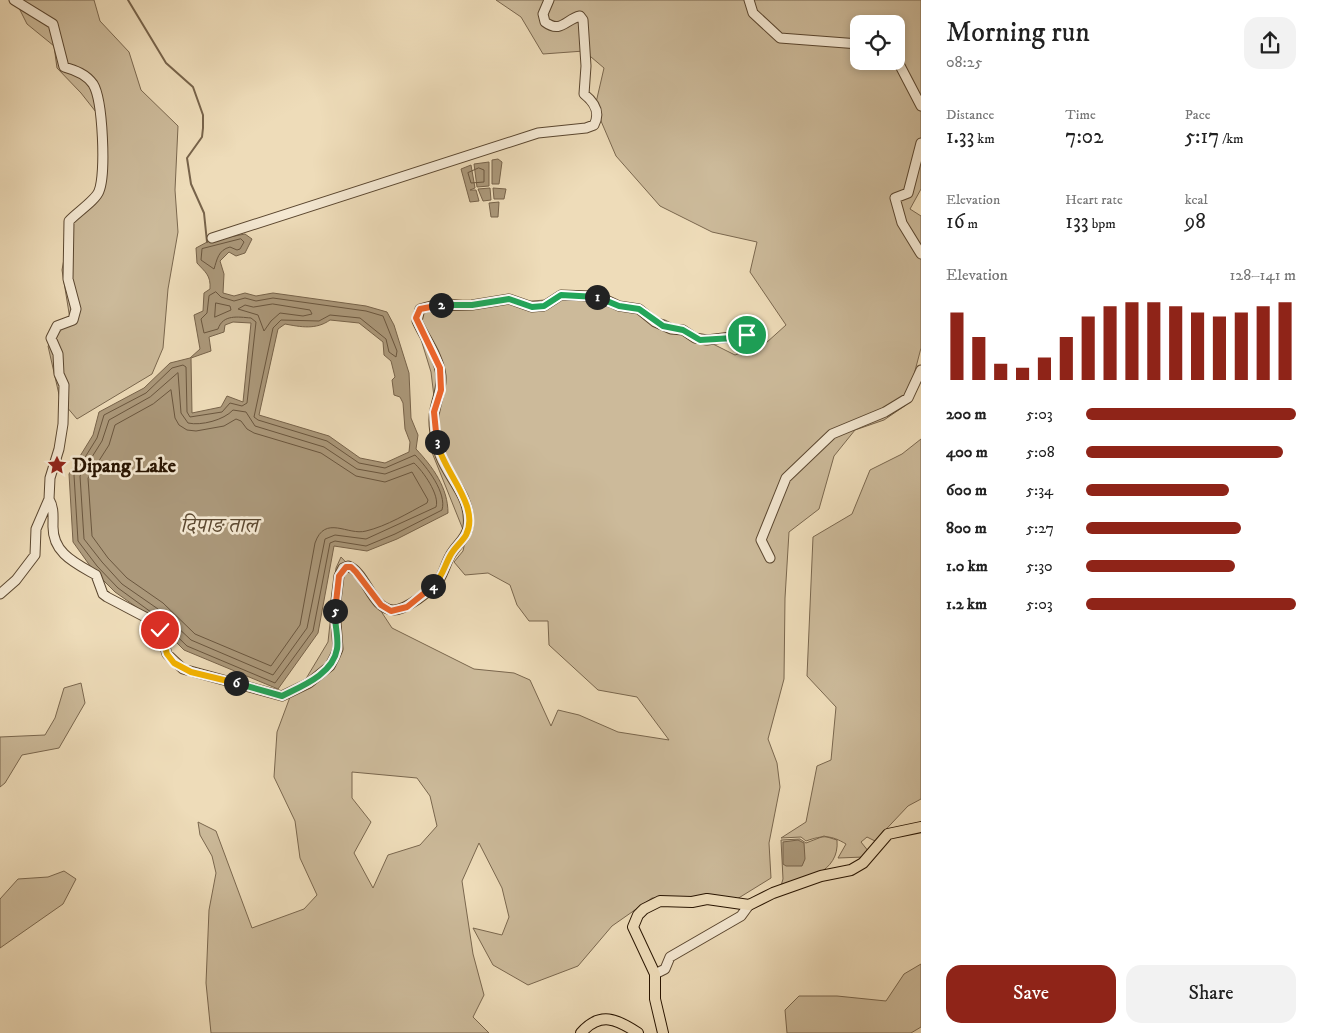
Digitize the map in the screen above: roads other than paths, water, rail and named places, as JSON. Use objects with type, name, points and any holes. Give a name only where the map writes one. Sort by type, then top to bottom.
[{"type":"main road","points":[[663,1033],[655,999],[655,974],[633,927],[638,915],[644,909],[666,899],[692,902],[707,899],[749,905],[773,893],[821,876],[858,867],[888,834],[921,827]]},
{"type":"main road","points":[[581,1033],[591,1022],[604,1019],[619,1022],[638,1033]]},
{"type":"street","points":[[0,594],[16,580],[35,555],[36,529],[49,499],[50,478],[60,449],[64,395],[64,385],[59,374],[58,354],[51,338],[57,326],[73,320],[76,309],[68,279],[69,221],[99,194],[104,154],[101,140],[98,96],[93,84],[80,72],[64,67],[53,24],[14,0]]},
{"type":"street","points":[[212,238],[538,133],[586,128],[594,125],[597,119],[596,108],[593,101],[584,94],[586,66],[583,20],[580,16],[558,28],[550,26],[545,22],[543,14],[548,0]]},
{"type":"street","points":[[749,0],[753,13],[780,38],[850,43]]},
{"type":"street","points":[[902,70],[921,106]]},
{"type":"street","points":[[921,144],[908,193],[895,198],[902,224],[921,254]]},
{"type":"street","points":[[49,499],[53,510],[54,542],[64,555],[78,566],[96,575],[103,594],[145,617],[160,630],[167,654],[174,663],[191,672],[214,676],[282,696],[309,683],[330,666],[335,656],[338,648],[335,609],[339,576],[343,568],[348,566],[356,572],[381,605],[391,611],[398,610],[415,601],[439,580],[450,556],[465,536],[468,527],[464,495],[445,466],[438,448],[434,412],[441,390],[441,376],[427,338],[417,321],[420,309],[431,306],[472,305],[509,299],[529,306],[544,306],[561,295],[596,296],[619,306],[639,309],[663,326],[683,330],[700,340],[733,338],[747,335]]},
{"type":"street","points":[[770,558],[761,540],[786,478],[832,434],[885,412],[908,398],[921,370]]},
{"type":"street","points":[[655,974],[665,969],[670,957],[741,916],[749,905]]},
{"type":"water","points":[[498,159],[502,162],[499,184],[492,184],[492,160]]},
{"type":"water","points":[[489,162],[489,186],[477,187],[474,164]]},
{"type":"water","points":[[471,165],[475,188],[470,190],[476,190],[479,201],[470,202],[461,169]]},
{"type":"water","points":[[490,188],[491,200],[483,201],[478,189]]},
{"type":"water","points":[[493,188],[506,189],[504,199],[494,199]]},
{"type":"water","points":[[499,202],[498,217],[491,217],[489,203]]},
{"type":"water","name":"दिपाङ ताल","points":[[245,234],[252,239],[245,253],[236,256],[229,252],[220,261],[224,274],[223,293],[234,296],[245,293],[256,296],[273,293],[366,306],[387,312],[394,325],[409,373],[411,418],[418,435],[416,449],[438,478],[447,504],[448,513],[397,539],[367,551],[334,546],[318,633],[278,689],[184,650],[152,618],[115,592],[93,570],[73,542],[69,474],[93,435],[99,412],[144,388],[170,363],[190,358],[200,349],[194,315],[203,311],[204,293],[210,289],[210,280],[197,263],[196,248],[209,241]],"holes":[[[330,320],[359,323],[383,342],[384,355],[391,361],[395,377],[392,380],[394,395],[400,397],[403,403],[405,429],[410,442],[409,452],[385,463],[360,458],[329,436],[259,415],[278,329],[285,324],[303,327],[319,325]],[[233,322],[251,323],[243,402],[227,396],[221,407],[192,413],[191,358],[211,351],[209,337],[224,332],[225,325]]]},
{"type":"water","points":[[798,840],[804,843],[805,859],[802,866],[786,866],[783,864],[783,842]]},
{"type":"waterway","points":[[128,0],[166,63],[193,87],[203,115],[202,137],[187,158],[191,184],[204,213],[207,242]]},
{"type":"place","name":"Dipang Lake","points":[[57,465]]}]
